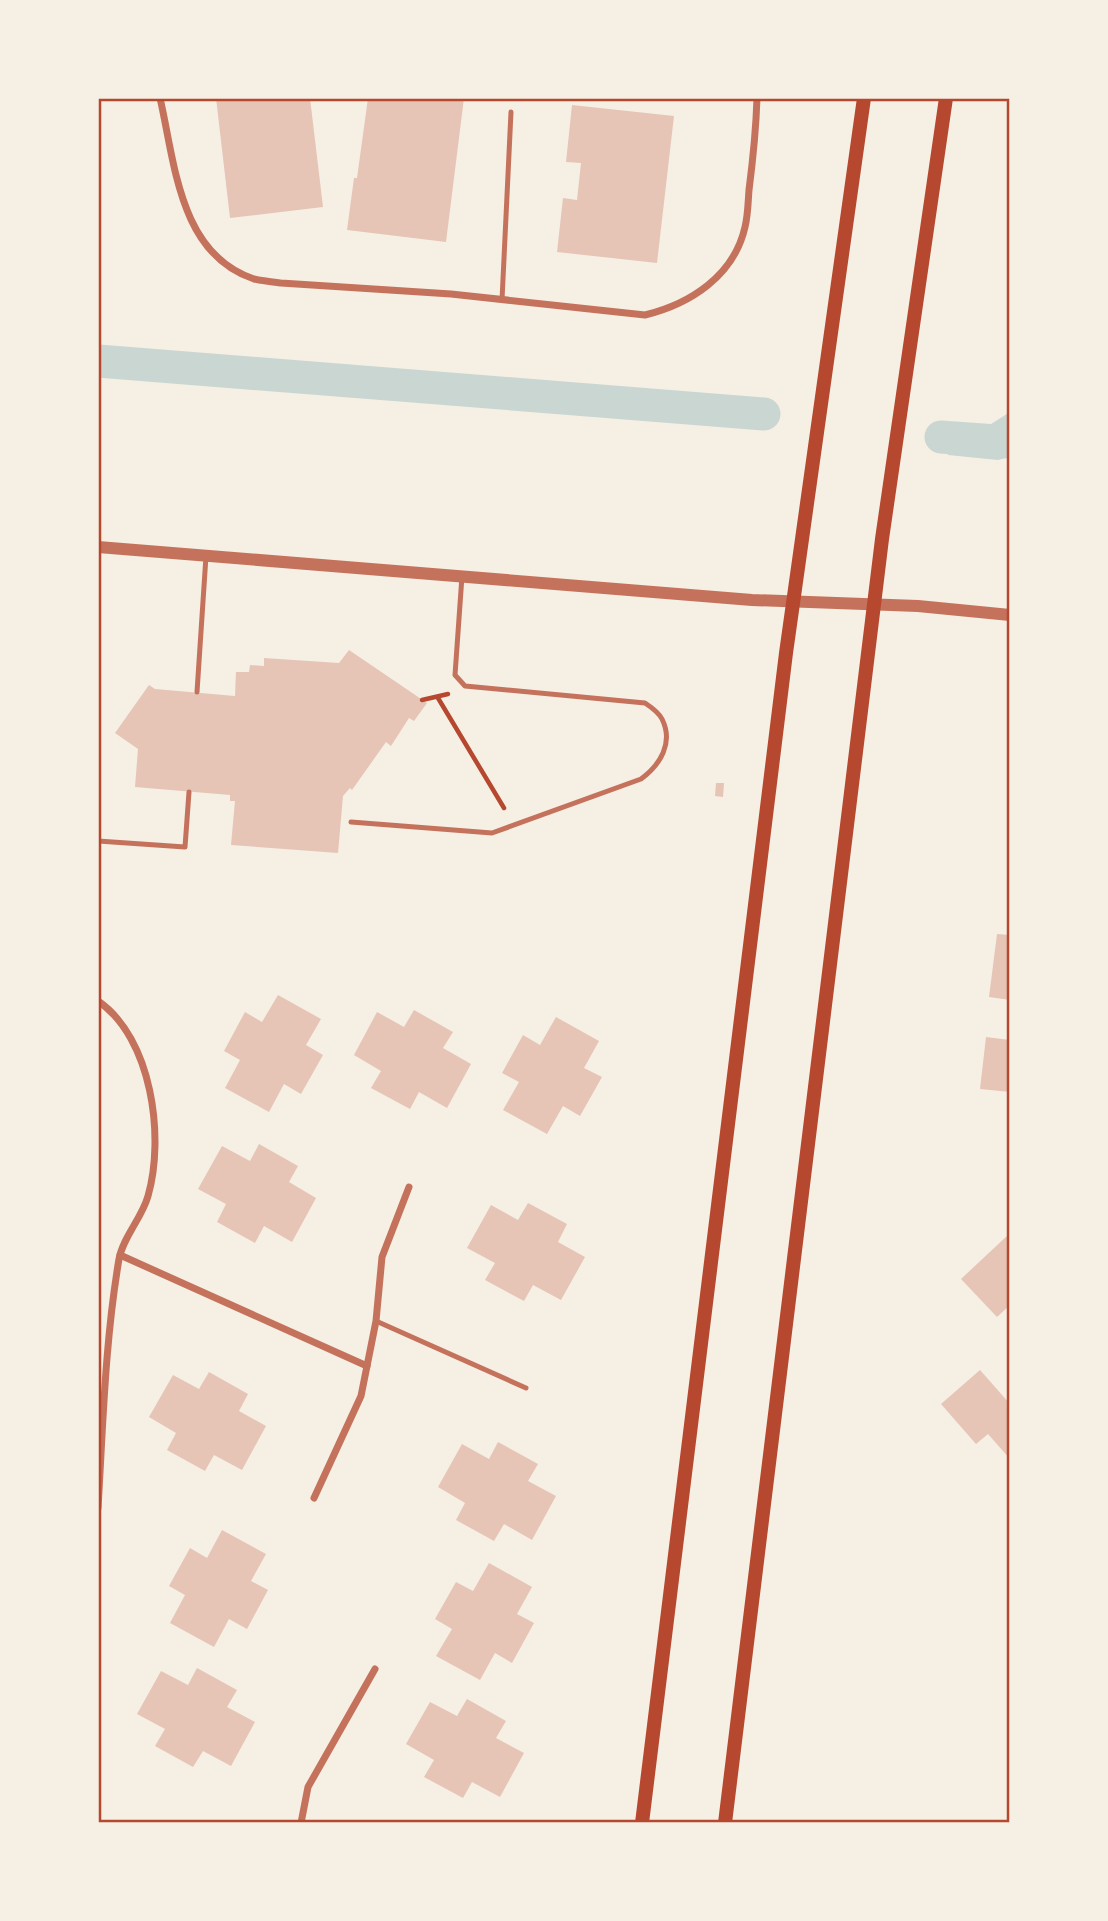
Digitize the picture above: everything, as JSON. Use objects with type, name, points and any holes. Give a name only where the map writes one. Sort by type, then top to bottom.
[{"type":"main road","points":[[642,1823],[793,601],[864,98]]},
{"type":"main road","points":[[725,1823],[874,604],[946,98]]},
{"type":"street","points":[[160,98],[185,208],[196,232],[211,252],[231,268],[254,279],[645,315],[688,301],[722,272],[737,250],[745,228],[755,147],[757,98]]},
{"type":"street","points":[[98,547],[793,601],[874,604],[1010,615]]},
{"type":"street","points":[[98,1001],[111,1010],[136,1052],[146,1076],[155,1125],[154,1162],[147,1199],[120,1255],[106,1372],[98,1508]]},
{"type":"street","points":[[314,1497],[361,1396],[376,1321],[382,1257],[409,1188]]},
{"type":"street","points":[[120,1255],[367,1366]]},
{"type":"street","points":[[301,1823],[308,1787],[375,1669]]},
{"type":"lane","points":[[502,300],[512,112]]},
{"type":"lane","points":[[197,692],[206,555]]},
{"type":"lane","points":[[351,822],[492,833],[641,779],[654,769],[663,755],[667,735],[661,717],[645,703],[465,686],[455,675],[462,576]]},
{"type":"lane","points":[[98,841],[185,847],[189,792]]},
{"type":"lane","points":[[376,1321],[526,1388]]},
{"type":"path","points":[[422,700],[446,695]]},
{"type":"path","points":[[438,698],[505,810]]},
{"type":"shaded area","points":[[1010,412],[1010,457],[998,460],[948,455],[951,423],[988,426]]},
{"type":"building","points":[[216,98],[310,98],[323,207],[230,218]]},
{"type":"building","points":[[368,98],[464,98],[446,242],[347,230]]},
{"type":"building","points":[[572,105],[674,116],[657,263],[557,252],[563,198],[577,200],[581,163],[566,162]]},
{"type":"building","points":[[349,650],[427,703],[414,721],[409,718],[391,746],[386,742],[352,790],[350,788],[343,796],[338,853],[231,845],[235,801],[230,801],[230,795],[135,787],[138,749],[115,733],[149,685],[155,689],[235,696],[236,672],[249,672],[250,665],[264,666],[264,658],[339,663]]},
{"type":"building","points":[[716,783],[724,783],[723,797],[715,796]]},
{"type":"building","points":[[997,934],[1010,935],[1010,1000],[989,997]]},
{"type":"building","points":[[278,995],[321,1019],[306,1045],[323,1055],[301,1094],[284,1084],[269,1112],[225,1088],[240,1060],[224,1051],[245,1012],[262,1022]]},
{"type":"building","points":[[414,1010],[453,1032],[443,1048],[471,1064],[447,1108],[419,1092],[410,1109],[371,1088],[381,1071],[354,1055],[377,1012],[404,1027]]},
{"type":"building","points":[[556,1017],[599,1041],[584,1068],[602,1077],[580,1116],[563,1106],[547,1134],[503,1110],[519,1082],[502,1073],[523,1035],[540,1045]]},
{"type":"building","points":[[986,1037],[1010,1040],[1010,1092],[980,1089]]},
{"type":"building","points":[[259,1144],[298,1166],[289,1182],[316,1198],[292,1242],[264,1226],[255,1243],[217,1222],[226,1204],[198,1189],[222,1146],[250,1161]]},
{"type":"building","points":[[528,1203],[567,1224],[558,1242],[585,1257],[561,1300],[533,1285],[524,1301],[485,1280],[495,1263],[467,1248],[491,1205],[518,1220]]},
{"type":"building","points":[[1008,1235],[1010,1305],[997,1317],[961,1279]]},
{"type":"building","points":[[980,1370],[1010,1404],[1010,1459],[988,1434],[976,1444],[941,1404]]},
{"type":"building","points":[[209,1372],[248,1394],[239,1411],[266,1426],[242,1470],[214,1455],[205,1471],[167,1450],[176,1433],[149,1417],[173,1375],[199,1389]]},
{"type":"building","points":[[498,1442],[538,1464],[528,1481],[556,1496],[532,1540],[504,1524],[494,1541],[456,1520],[465,1503],[438,1487],[462,1444],[489,1459]]},
{"type":"building","points":[[222,1530],[266,1554],[251,1581],[268,1590],[247,1629],[229,1619],[214,1647],[170,1623],[185,1595],[169,1586],[190,1548],[207,1558]]},
{"type":"building","points":[[489,1563],[532,1587],[517,1614],[534,1623],[512,1663],[495,1653],[480,1680],[436,1656],[452,1629],[435,1619],[456,1582],[473,1591]]},
{"type":"building","points":[[197,1668],[237,1690],[227,1707],[255,1722],[231,1766],[203,1751],[193,1767],[155,1746],[165,1729],[137,1714],[161,1671],[188,1685]]},
{"type":"building","points":[[467,1699],[506,1721],[496,1738],[524,1753],[500,1797],[472,1782],[463,1798],[424,1777],[434,1760],[406,1744],[430,1702],[457,1716]]},
{"type":"waterway","points":[[98,361],[764,414]]},
{"type":"waterway","points":[[941,437],[1010,442]]}]
